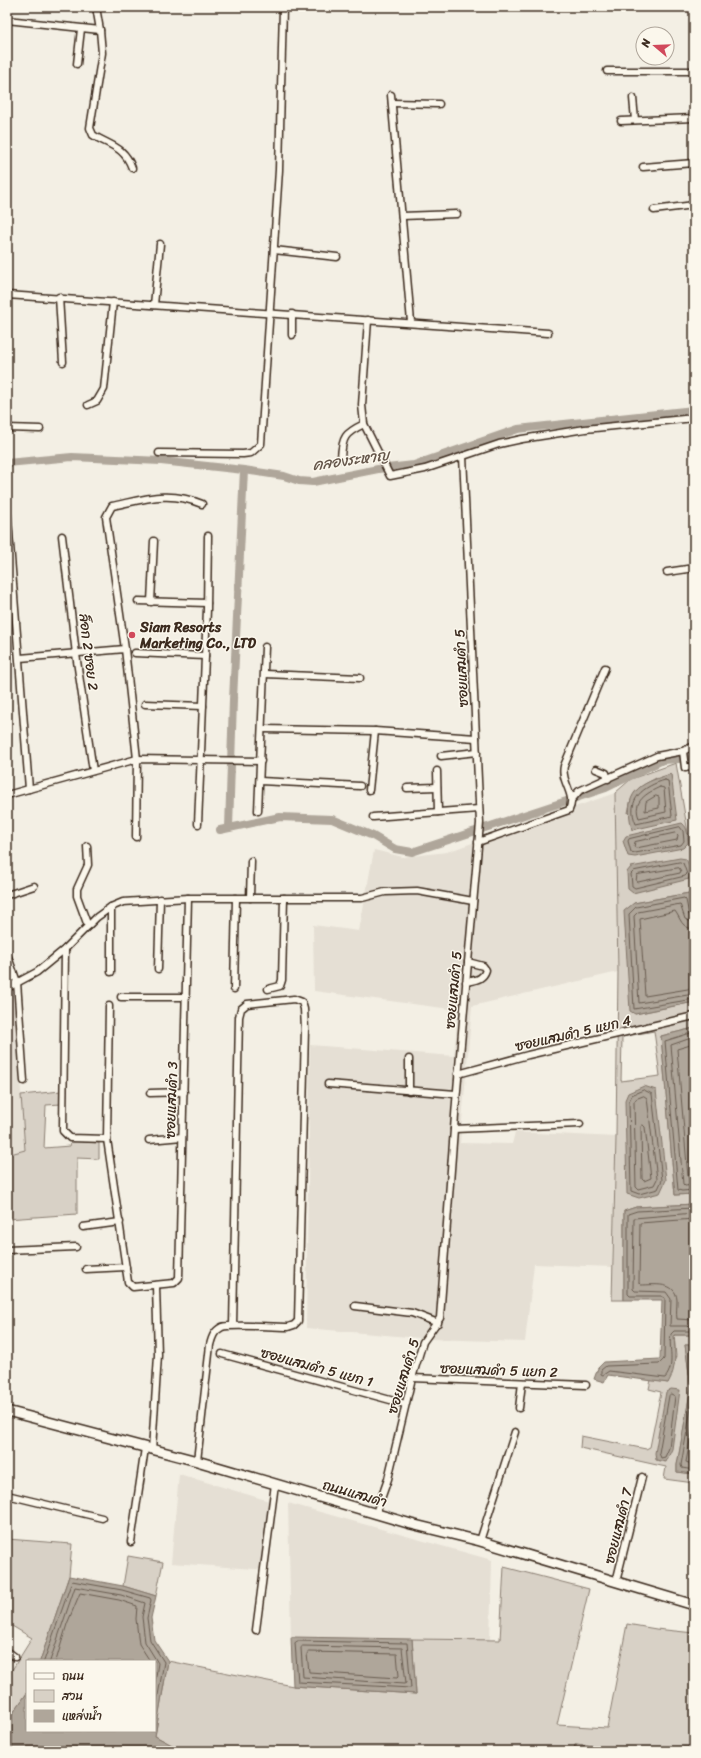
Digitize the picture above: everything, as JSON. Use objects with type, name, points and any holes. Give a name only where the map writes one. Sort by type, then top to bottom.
[{"type":"street","points":[[96,7],[102,53],[90,128],[93,135],[120,149],[129,159],[132,168]]},
{"type":"street","points":[[159,453],[243,454],[257,449],[261,444],[271,313],[279,170],[283,7]]},
{"type":"street","points":[[7,20],[100,30]]},
{"type":"street","points":[[77,64],[81,29]]},
{"type":"street","points":[[607,71],[694,71]]},
{"type":"street","points":[[391,95],[411,322]]},
{"type":"street","points":[[633,98],[635,120]]},
{"type":"street","points":[[392,103],[438,104]]},
{"type":"street","points":[[620,121],[694,118]]},
{"type":"street","points":[[643,166],[694,163]]},
{"type":"street","points":[[654,210],[694,205]]},
{"type":"street","points":[[402,216],[457,214]]},
{"type":"street","points":[[154,305],[160,244]]},
{"type":"street","points":[[274,250],[337,257]]},
{"type":"street","points":[[7,295],[59,297],[548,332]]},
{"type":"street","points":[[59,297],[63,362]]},
{"type":"street","points":[[88,406],[97,401],[104,389],[113,302]]},
{"type":"street","points":[[292,314],[292,335]]},
{"type":"street","points":[[368,320],[362,405],[364,424],[390,476],[409,473],[442,464],[499,444],[522,439],[585,429],[694,418]]},
{"type":"street","points":[[341,458],[341,446],[344,437],[350,431],[364,424]]},
{"type":"street","points":[[7,428],[40,429]]},
{"type":"street","name":"ซอยแสมดำ 5","points":[[376,1514],[388,1479],[405,1404],[423,1342],[438,1324],[440,1318],[456,1094],[480,823],[463,456]]},
{"type":"street","points":[[136,837],[137,759],[125,649],[106,517],[112,506],[161,496],[187,498],[202,504]]},
{"type":"street","points":[[8,506],[29,789]]},
{"type":"street","name":"ล็อก 2 ซอย 2","points":[[62,536],[76,654],[93,771]]},
{"type":"street","points":[[198,824],[207,603],[208,536]]},
{"type":"street","points":[[151,602],[154,541]]},
{"type":"street","points":[[667,572],[694,568]]},
{"type":"street","points":[[138,602],[207,603]]},
{"type":"street","points":[[258,811],[263,729],[265,647]]},
{"type":"street","points":[[20,658],[125,649]]},
{"type":"street","points":[[135,653],[205,656]]},
{"type":"street","points":[[573,798],[564,777],[564,766],[605,668]]},
{"type":"street","points":[[265,674],[360,678]]},
{"type":"street","points":[[145,704],[203,706]]},
{"type":"street","points":[[263,729],[375,731],[476,738]]},
{"type":"street","points":[[369,790],[375,731]]},
{"type":"street","points":[[478,842],[569,810],[573,798],[579,791],[657,756],[683,751],[694,746]]},
{"type":"street","points":[[683,751],[685,768],[694,766]]},
{"type":"street","points":[[440,756],[477,752]]},
{"type":"street","points":[[7,796],[137,759],[215,759],[261,761]]},
{"type":"street","points":[[596,769],[606,773],[608,779]]},
{"type":"street","points":[[437,771],[438,812]]},
{"type":"street","points":[[260,781],[360,786]]},
{"type":"street","points":[[407,788],[437,787]]},
{"type":"street","points":[[373,817],[479,809]]},
{"type":"street","points":[[87,846],[88,865],[77,889],[88,926]]},
{"type":"street","points":[[250,898],[251,861]]},
{"type":"street","points":[[7,895],[34,886]]},
{"type":"street","points":[[7,988],[37,972],[65,949],[97,917],[111,907],[128,902],[188,898],[362,898],[385,892],[417,891],[472,901]]},
{"type":"street","name":"ซอยแสมดำ 3","points":[[109,1006],[107,1139],[130,1286],[156,1286],[174,1283],[178,1282],[180,1278],[188,898]]},
{"type":"street","points":[[234,989],[236,898]]},
{"type":"street","points":[[268,989],[280,986],[282,980],[284,898]]},
{"type":"street","points":[[158,969],[160,899]]},
{"type":"street","points":[[111,907],[111,972]]},
{"type":"street","points":[[65,949],[63,1131],[70,1138],[107,1139]]},
{"type":"street","points":[[7,954],[17,982],[24,1080]]},
{"type":"street","points":[[466,982],[482,977],[486,970],[483,966],[468,962]]},
{"type":"street","points":[[121,997],[186,997]]},
{"type":"street","points":[[197,1462],[210,1345],[214,1334],[223,1326],[288,1327],[294,1325],[298,1321],[305,1029],[304,1009],[302,1002],[294,999],[247,1004],[241,1009],[239,1017],[233,1326]]},
{"type":"street","name":"ซอยแสมดำ 5 แยก 4","points":[[458,1074],[535,1053],[694,1016]]},
{"type":"street","points":[[409,1059],[409,1091]]},
{"type":"street","points":[[328,1084],[456,1094]]},
{"type":"street","points":[[150,1093],[184,1092]]},
{"type":"street","points":[[454,1129],[580,1124]]},
{"type":"street","points":[[149,1140],[182,1138]]},
{"type":"street","points":[[83,1227],[120,1222]]},
{"type":"street","points":[[7,1250],[76,1247]]},
{"type":"street","points":[[86,1269],[126,1267]]},
{"type":"street","points":[[131,1542],[149,1449],[158,1355],[156,1286]]},
{"type":"street","points":[[354,1306],[412,1313],[438,1324]]},
{"type":"street","name":"ซอยแสมดำ 5 แยก 1","points":[[222,1354],[405,1404]]},
{"type":"street","name":"ซอยแสมดำ 5 แยก 2","points":[[412,1378],[586,1385]]},
{"type":"street","points":[[519,1408],[522,1383]]},
{"type":"street","name":"ถนนแสมดำ","points":[[7,1412],[197,1462],[376,1514],[480,1541],[694,1605]]},
{"type":"street","points":[[480,1541],[515,1432]]},
{"type":"street","name":"ซอยแสมดำ 7","points":[[616,1582],[642,1477]]},
{"type":"street","points":[[256,1630],[275,1484]]},
{"type":"street","points":[[7,1495],[102,1518]]},
{"type":"street","points":[[7,1651],[15,1656]]},
{"type":"shaded area","points":[[615,793],[618,972],[472,1006],[460,1143],[512,1144],[515,1132],[616,1137],[612,1267],[534,1264],[525,1342],[431,1339],[306,1328],[310,1045],[454,1056],[458,1010],[314,991],[313,925],[359,931],[374,850],[403,857],[447,852]]},
{"type":"shaded area","points":[[14,988],[25,1151],[7,1155],[7,992]]},
{"type":"shaded area","points":[[179,1474],[276,1503],[269,1570],[171,1563]]},
{"type":"shaded area","points":[[288,1503],[492,1560],[490,1641],[291,1637]]},
{"type":"green space","points":[[676,763],[694,868],[694,927],[689,893],[634,903],[635,1014],[694,1002],[694,1028],[661,1036],[675,1195],[694,1194],[694,1204],[636,1207],[624,1211],[624,1300],[612,1300],[618,972],[615,793],[631,779]],"holes":[[[656,778],[628,813],[631,799],[636,791]],[[654,1031],[660,1076],[621,1081],[622,1037]]]},
{"type":"green space","points":[[61,1091],[61,1104],[46,1105],[44,1148],[70,1146],[71,1141],[99,1143],[99,1159],[77,1158],[77,1214],[7,1219],[7,1155],[25,1150],[21,1095]]},
{"type":"green space","points":[[674,1335],[694,1335],[694,1345],[685,1345],[691,1387],[677,1472],[694,1474],[694,1483],[664,1479],[666,1467],[580,1448],[581,1436],[646,1449],[650,1447],[661,1392],[649,1389],[651,1380],[668,1383],[676,1356]]},
{"type":"green space","points":[[7,1539],[72,1544],[69,1576],[40,1660],[26,1660],[26,1694],[11,1716],[7,1718],[7,1678],[32,1638],[7,1623]]},
{"type":"green space","points":[[128,1556],[163,1562],[156,1596],[123,1586]]},
{"type":"green space","points":[[504,1567],[589,1589],[557,1725],[607,1728],[627,1624],[694,1633],[694,1747],[683,1747],[683,1751],[642,1751],[575,1744],[574,1751],[183,1751],[155,1736],[168,1661],[293,1686],[416,1694],[412,1639],[500,1640]]},
{"type":"water","points":[[671,774],[677,820],[632,830],[630,807],[631,798],[635,792],[641,786],[649,782]]},
{"type":"water","points":[[682,823],[687,830],[688,835],[688,843],[683,848],[635,857],[628,856],[623,841],[626,836]]},
{"type":"water","points":[[680,858],[686,859],[689,864],[689,879],[633,893],[628,889],[627,872],[631,867]]},
{"type":"water","points":[[689,893],[694,927],[694,1002],[635,1014],[630,1011],[624,911],[634,903]]},
{"type":"water","points":[[694,1028],[694,1194],[675,1195],[661,1036]]},
{"type":"water","points":[[644,1086],[656,1090],[666,1180],[660,1193],[639,1198],[627,1194],[625,1100],[628,1093]]},
{"type":"water","points":[[694,1204],[694,1335],[674,1335],[674,1366],[668,1383],[608,1375],[604,1382],[594,1379],[598,1368],[604,1362],[660,1359],[662,1300],[624,1300],[624,1211],[636,1207]]},
{"type":"water","points":[[685,1345],[694,1345],[694,1474],[677,1472],[691,1387]]},
{"type":"water","points":[[671,1389],[680,1390],[672,1449],[666,1462],[656,1460],[655,1453],[666,1392]]},
{"type":"water","points":[[69,1576],[123,1586],[156,1596],[151,1618],[154,1640],[168,1661],[156,1730],[156,1660],[40,1660]]},
{"type":"water","points":[[291,1637],[412,1639],[416,1694],[293,1686]]},
{"type":"water","points":[[26,1694],[26,1732],[156,1732],[155,1736],[183,1751],[7,1751],[7,1718],[11,1716]]},
{"type":"water","points":[[575,1744],[642,1751],[574,1751]]},
{"type":"waterway","name":"คลองระหาญ","points":[[7,463],[72,457],[161,461],[244,470],[284,476],[299,481],[313,482],[378,469],[414,465],[518,429],[694,410]]},
{"type":"waterway","points":[[229,828],[233,700],[244,470]]},
{"type":"waterway","points":[[220,830],[280,817],[332,819],[373,836],[395,849],[412,852],[606,788],[663,760],[694,758]]},
{"type":"place","name":"Siam Resorts Marketing Co., LTD","points":[[132,635]]}]
